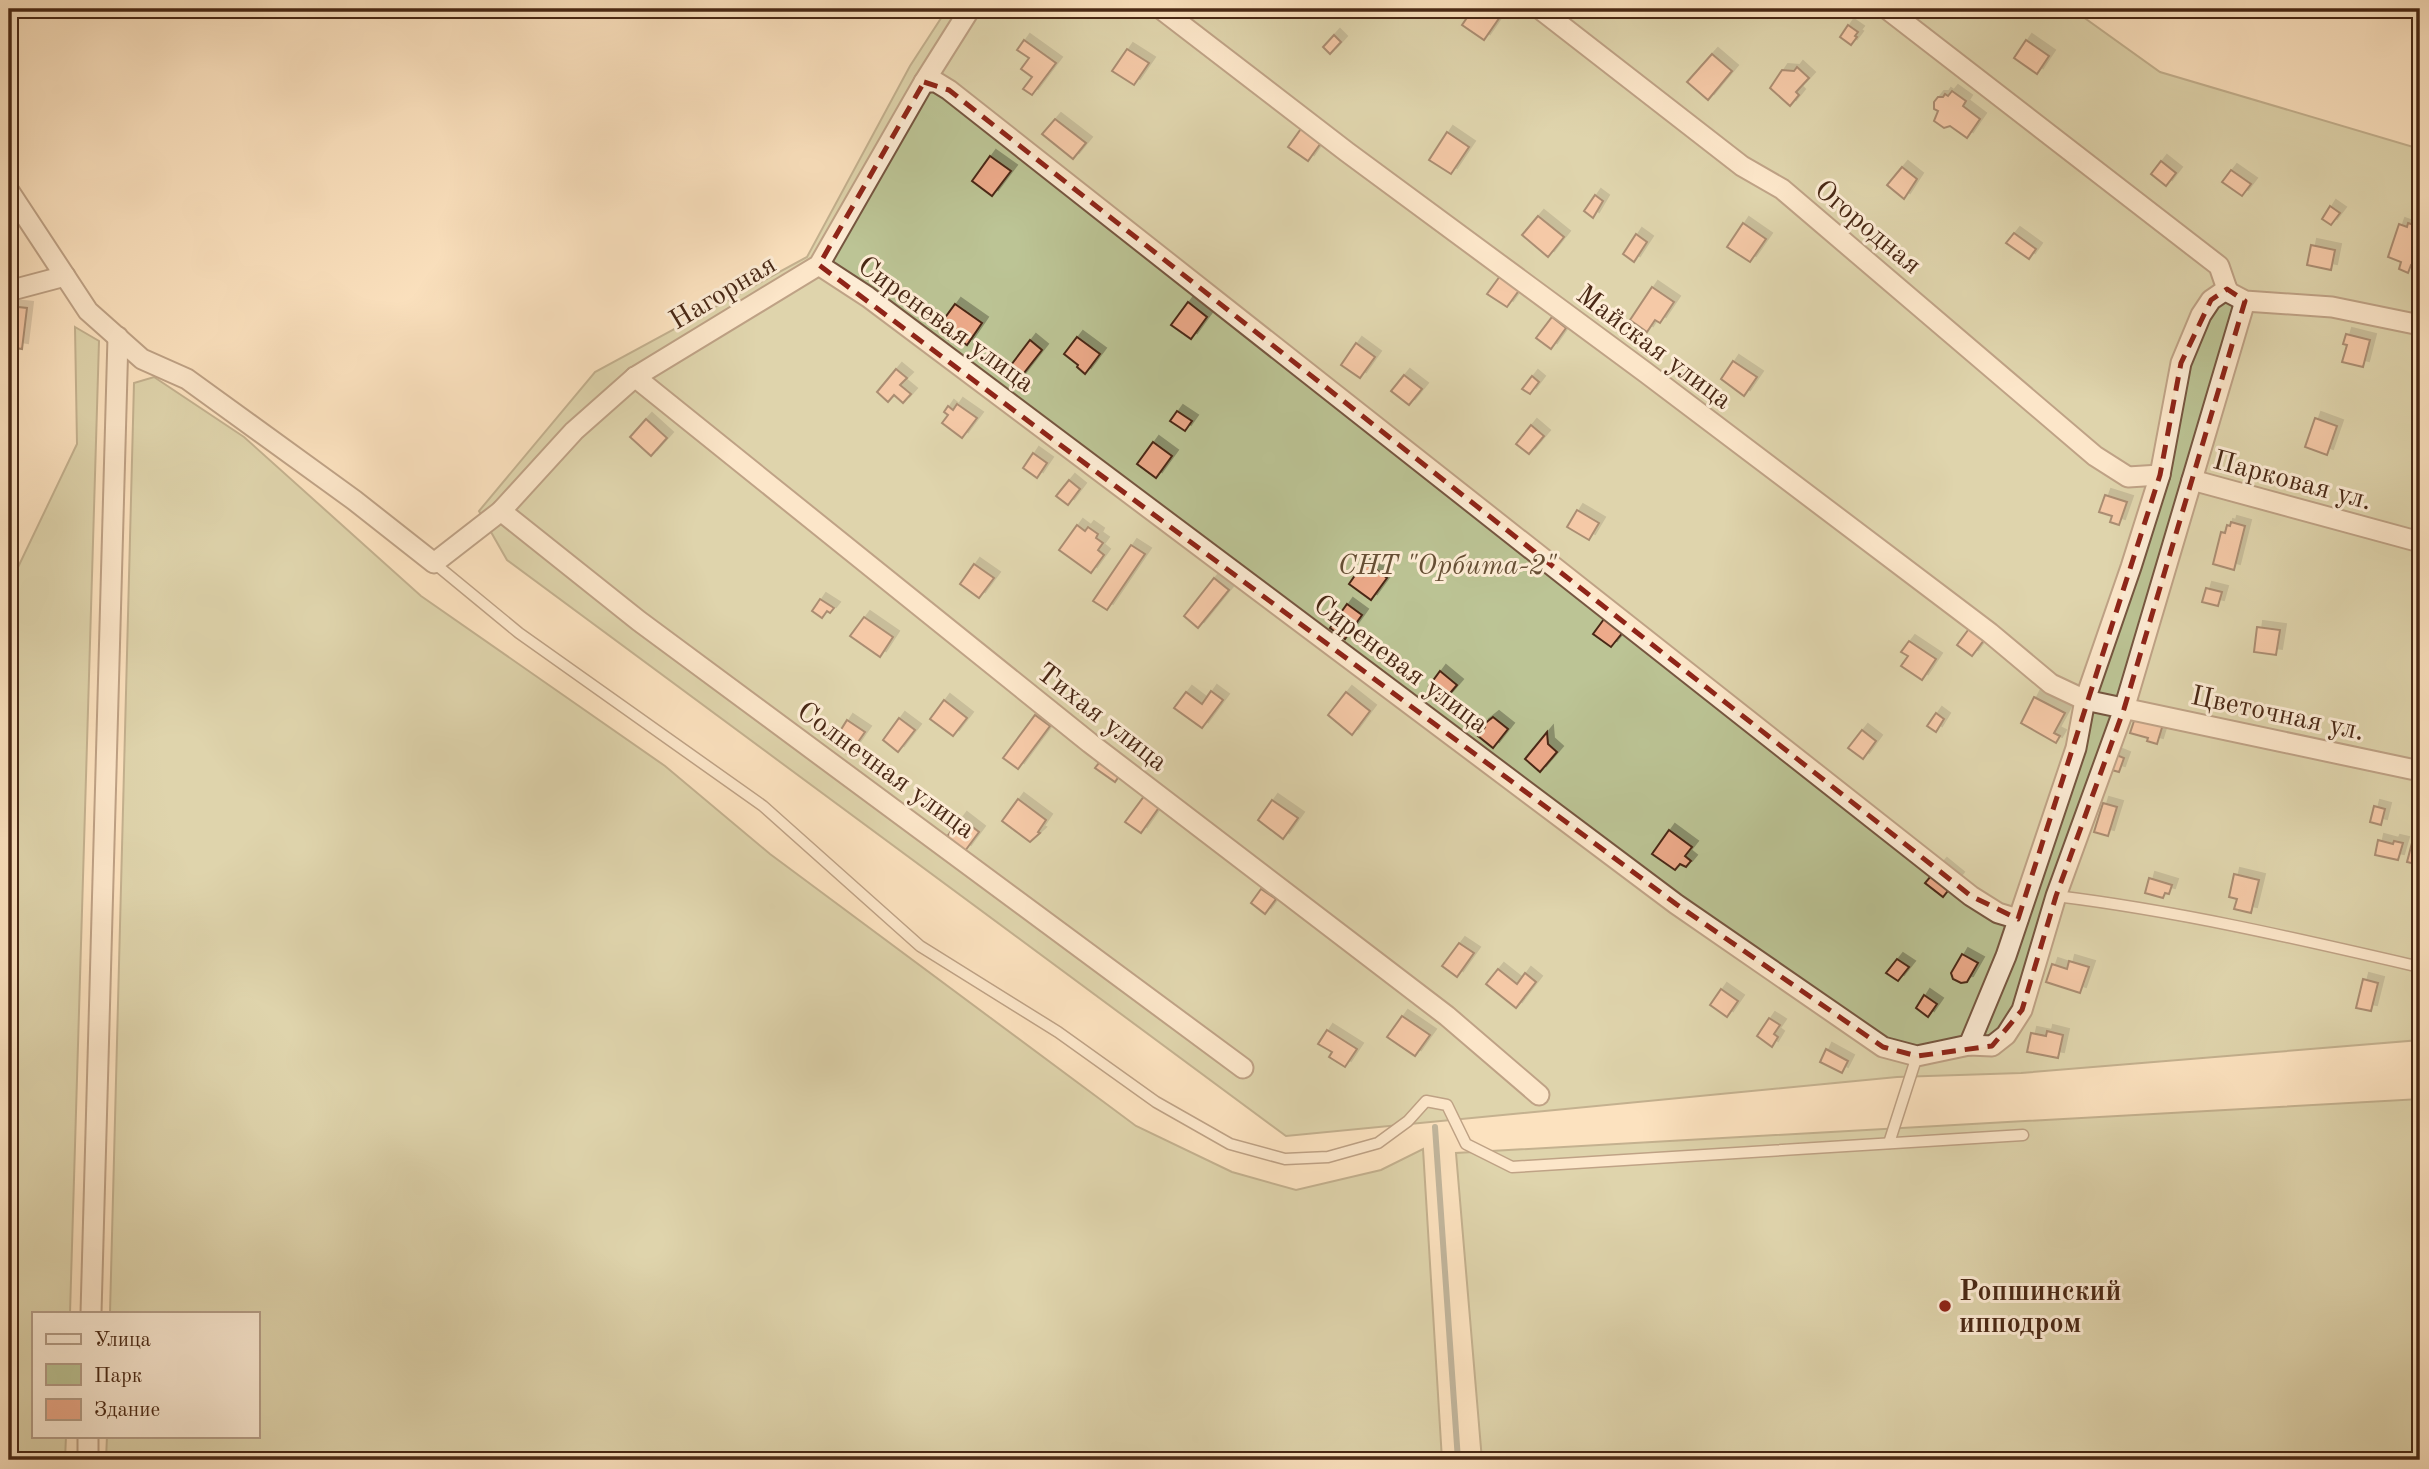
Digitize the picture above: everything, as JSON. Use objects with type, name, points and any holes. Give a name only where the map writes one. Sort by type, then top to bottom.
[{"type":"street","name":"Нагорная","points":[[434,563],[501,511],[574,432],[635,377],[819,265],[924,82],[970,9]]},
{"type":"street","name":"Майская улица","points":[[1161,9],[1347,152],[1645,372],[1990,633],[2051,684],[2085,700],[2123,709]]},
{"type":"street","name":"Огородная","points":[[1540,9],[1742,166],[1782,189],[2095,456],[2128,477],[2160,475]]},
{"type":"street","points":[[1887,9],[2219,266],[2228,292],[2245,300],[2332,307],[2420,325]]},
{"type":"street","points":[[924,82],[936,82],[960,99],[1971,897],[1998,913],[2018,919]]},
{"type":"street","points":[[9,191],[88,311],[142,359],[187,379],[354,500],[434,563]]},
{"type":"street","name":"Сиреневая улица","points":[[819,265],[868,297],[1676,904],[1883,1047],[1917,1056],[1969,1045],[1992,1046],[2006,1035],[2022,1010],[2056,895]]},
{"type":"street","points":[[9,288],[16,289],[65,276]]},
{"type":"street","points":[[1969,1045],[2006,956],[2076,748],[2085,700],[2160,475],[2180,363],[2201,315],[2211,300],[2227,289]]},
{"type":"street","points":[[2056,895],[2123,709],[2245,300]]},
{"type":"street","points":[[92,1312],[118,337]]},
{"type":"street","name":"Тихая улица","points":[[635,377],[1090,743],[1447,1016],[1539,1095]]},
{"type":"street","name":"Парковая ул.","points":[[2192,480],[2420,542]]},
{"type":"street","name":"Солнечная улица","points":[[501,511],[639,621],[1242,1068]]},
{"type":"street","name":"Цветочная ул.","points":[[2123,709],[2420,771]]},
{"type":"street","points":[[88,1438],[88,1460]]},
{"type":"lane","points":[[434,563],[519,633],[763,806],[920,946],[1058,1032],[1156,1102],[1230,1144],[1285,1159],[1328,1157],[1378,1143],[1408,1121],[1426,1101],[1447,1105],[1466,1144],[1512,1167],[2023,1135]]},
{"type":"lane","points":[[2056,895],[2243,926],[2420,967]]},
{"type":"lane","points":[[1889,1143],[1917,1056]]},
{"type":"highlighted area","points":[[924,82],[949,90],[1971,896],[2018,919],[2160,475],[2181,363],[2211,300],[2227,289],[2245,301],[2124,709],[2056,896],[2022,1010],[1992,1046],[1917,1056],[1883,1047],[1676,904],[819,265]]},
{"type":"green space","name":"СНТ \"Орбита-2\"","points":[[947,9],[2072,9],[2160,72],[2420,149],[2420,1040],[2021,1073],[1897,1077],[1286,1136],[507,560],[479,511],[595,372],[807,257],[910,66]]},
{"type":"green space","points":[[75,327],[99,341],[70,1312],[32,1312],[32,1438],[66,1438],[65,1460],[9,1460],[9,586],[77,444]]},
{"type":"green space","points":[[154,377],[244,437],[421,596],[665,766],[770,854],[1136,1126],[1232,1172],[1296,1190],[1381,1170],[1423,1149],[1442,1460],[106,1460],[107,1438],[259,1438],[259,1312],[110,1312],[134,383]]},
{"type":"green space","name":"Ропшинский ипподром","points":[[2420,1099],[2420,1460],[1482,1460],[1456,1153]]},
{"type":"building","points":[[1473,9],[1482,9],[1493,16],[1497,10],[1502,14],[1484,40],[1462,25]]},
{"type":"building","points":[[1848,25],[1858,32],[1851,45],[1840,37]]},
{"type":"building","points":[[1334,35],[1341,42],[1330,54],[1323,47]]},
{"type":"building","points":[[1024,40],[1056,63],[1032,95],[1023,89],[1032,77],[1021,69],[1029,58],[1017,50]]},
{"type":"building","points":[[2026,40],[2049,56],[2037,74],[2014,58]]},
{"type":"building","points":[[1127,49],[1149,63],[1134,85],[1112,71]]},
{"type":"building","points":[[1712,54],[1732,71],[1708,100],[1687,82]]},
{"type":"building","points":[[1797,67],[1809,78],[1796,92],[1799,95],[1790,106],[1770,88],[1782,70],[1794,71]]},
{"type":"building","points":[[1952,91],[1966,101],[1963,106],[1980,119],[1967,138],[1950,126],[1944,128],[1934,121],[1938,111],[1934,109],[1934,102],[1945,94],[1948,96]]},
{"type":"building","points":[[1055,119],[1086,143],[1073,159],[1042,134]]},
{"type":"building","points":[[1303,126],[1323,140],[1308,161],[1288,147]]},
{"type":"building","points":[[1447,132],[1469,147],[1451,174],[1429,160]]},
{"type":"building","points":[[990,156],[1011,171],[992,196],[972,181]]},
{"type":"building","points":[[2161,161],[2176,173],[2166,186],[2151,174]]},
{"type":"building","points":[[1902,167],[1917,179],[1904,199],[1887,185]]},
{"type":"building","points":[[2231,170],[2251,184],[2242,196],[2222,182]]},
{"type":"building","points":[[1595,195],[1603,201],[1593,218],[1584,211]]},
{"type":"building","points":[[2330,206],[2340,213],[2331,225],[2322,219]]},
{"type":"building","points":[[1538,216],[1564,237],[1548,257],[1522,235]]},
{"type":"building","points":[[1743,223],[1766,239],[1750,262],[1727,247]]},
{"type":"building","points":[[2408,223],[2420,227],[2420,269],[2411,265],[2408,273],[2399,269],[2401,262],[2388,257],[2399,224],[2407,227]]},
{"type":"building","points":[[2014,233],[2036,249],[2029,259],[2006,243]]},
{"type":"building","points":[[1636,234],[1647,242],[1634,262],[1623,254]]},
{"type":"building","points":[[2311,245],[2335,250],[2331,270],[2307,265]]},
{"type":"building","points":[[1500,276],[1520,289],[1507,307],[1487,294]]},
{"type":"building","points":[[1652,287],[1674,302],[1660,323],[1655,320],[1647,332],[1630,320]]},
{"type":"building","points":[[1188,302],[1207,317],[1191,339],[1171,325]]},
{"type":"building","points":[[955,304],[982,323],[967,345],[939,326]]},
{"type":"building","points":[[9,306],[27,308],[22,349],[9,347]]},
{"type":"building","points":[[1552,317],[1566,328],[1551,349],[1536,338]]},
{"type":"building","points":[[2346,334],[2370,340],[2363,367],[2342,362],[2347,345],[2343,344]]},
{"type":"building","points":[[1077,337],[1100,354],[1085,374],[1064,354]]},
{"type":"building","points":[[1030,340],[1042,350],[1020,378],[1008,369]]},
{"type":"building","points":[[1356,343],[1375,357],[1360,378],[1341,365]]},
{"type":"building","points":[[1733,361],[1757,377],[1744,396],[1721,379]]},
{"type":"building","points":[[896,369],[907,378],[900,385],[911,394],[903,403],[894,395],[888,402],[877,392]]},
{"type":"building","points":[[1404,375],[1422,389],[1409,405],[1391,391]]},
{"type":"building","points":[[1532,376],[1539,382],[1530,394],[1522,389]]},
{"type":"building","points":[[957,404],[977,418],[962,438],[942,423],[948,415],[944,412],[948,406],[953,410]]},
{"type":"building","points":[[1177,411],[1192,421],[1185,431],[1170,421]]},
{"type":"building","points":[[2315,418],[2337,426],[2327,455],[2305,447]]},
{"type":"building","points":[[646,419],[667,438],[651,456],[630,437]]},
{"type":"building","points":[[1531,425],[1544,436],[1529,454],[1516,444]]},
{"type":"building","points":[[1153,442],[1172,456],[1156,478],[1137,464]]},
{"type":"building","points":[[1033,453],[1047,463],[1037,478],[1023,468]]},
{"type":"building","points":[[1069,480],[1080,489],[1068,505],[1056,496]]},
{"type":"building","points":[[2105,495],[2127,502],[2119,525],[2110,522],[2112,516],[2099,512]]},
{"type":"building","points":[[1577,510],[1599,523],[1589,540],[1567,527]]},
{"type":"building","points":[[2231,522],[2245,526],[2234,570],[2213,564],[2221,532],[2225,533]]},
{"type":"building","points":[[1077,525],[1085,531],[1088,527],[1098,534],[1096,538],[1103,543],[1098,550],[1104,555],[1091,573],[1059,550]]},
{"type":"building","points":[[1131,545],[1145,554],[1107,610],[1093,601]]},
{"type":"building","points":[[1365,561],[1387,578],[1371,600],[1349,584]]},
{"type":"building","points":[[974,564],[994,578],[979,598],[960,584]]},
{"type":"building","points":[[1214,578],[1229,590],[1198,628],[1184,616]]},
{"type":"building","points":[[2206,588],[2222,592],[2218,606],[2202,602]]},
{"type":"building","points":[[820,599],[834,608],[830,613],[827,611],[822,618],[812,611]]},
{"type":"building","points":[[1347,604],[1362,615],[1345,639],[1330,628]]},
{"type":"building","points":[[864,617],[893,637],[880,657],[850,636]]},
{"type":"building","points":[[1604,619],[1623,632],[1611,647],[1593,634]]},
{"type":"building","points":[[1971,626],[1987,636],[1972,656],[1957,645]]},
{"type":"building","points":[[2257,627],[2280,630],[2276,655],[2254,652]]},
{"type":"building","points":[[1909,641],[1936,659],[1922,680],[1901,666],[1908,656],[1901,652]]},
{"type":"building","points":[[1440,671],[1457,685],[1445,699],[1429,686]]},
{"type":"building","points":[[1211,691],[1223,700],[1202,728],[1174,708],[1186,692],[1202,704]]},
{"type":"building","points":[[1346,692],[1370,711],[1352,735],[1328,715]]},
{"type":"building","points":[[2034,697],[2065,713],[2054,733],[2060,736],[2056,743],[2021,723]]},
{"type":"building","points":[[944,700],[967,718],[953,736],[930,719]]},
{"type":"building","points":[[2137,712],[2164,721],[2157,744],[2147,741],[2148,738],[2130,733]]},
{"type":"building","points":[[1936,713],[1944,719],[1936,732],[1927,726]]},
{"type":"building","points":[[1035,715],[1050,726],[1018,769],[1003,758]]},
{"type":"building","points":[[1493,717],[1508,729],[1493,748],[1478,736],[1485,727],[1483,725]]},
{"type":"building","points":[[899,718],[915,730],[898,752],[883,740]]},
{"type":"building","points":[[847,720],[865,732],[849,755],[832,744]]},
{"type":"building","points":[[1862,730],[1876,741],[1863,759],[1848,748]]},
{"type":"building","points":[[1547,732],[1548,744],[1557,752],[1540,772],[1525,759]]},
{"type":"building","points":[[2114,754],[2124,758],[2119,772],[2108,769]]},
{"type":"building","points":[[1103,758],[1122,772],[1115,782],[1095,768]]},
{"type":"building","points":[[1145,795],[1160,806],[1141,833],[1125,822]]},
{"type":"building","points":[[1018,799],[1046,820],[1038,832],[1040,833],[1030,842],[1002,821]]},
{"type":"building","points":[[1272,800],[1298,818],[1283,839],[1258,820]]},
{"type":"building","points":[[2103,803],[2117,807],[2108,836],[2094,832]]},
{"type":"building","points":[[2374,806],[2385,809],[2381,825],[2370,822]]},
{"type":"building","points":[[961,818],[979,832],[965,851],[946,838]]},
{"type":"building","points":[[1669,830],[1692,847],[1685,856],[1691,861],[1686,867],[1680,864],[1675,870],[1652,854]]},
{"type":"building","points":[[2413,839],[2420,841],[2420,865],[2407,862]]},
{"type":"building","points":[[2378,840],[2393,844],[2394,841],[2403,843],[2398,860],[2375,855]]},
{"type":"building","points":[[1941,864],[1958,878],[1943,897],[1925,883]]},
{"type":"building","points":[[2234,874],[2259,880],[2251,913],[2234,909],[2237,899],[2229,897]]},
{"type":"building","points":[[2149,878],[2172,885],[2169,894],[2165,893],[2163,898],[2145,893]]},
{"type":"building","points":[[1261,889],[1276,899],[1265,914],[1251,903]]},
{"type":"building","points":[[1459,943],[1474,953],[1457,977],[1442,966]]},
{"type":"building","points":[[1962,954],[1978,963],[1967,982],[1961,983],[1953,979],[1951,973]]},
{"type":"building","points":[[1897,959],[1909,967],[1898,981],[1886,973]]},
{"type":"building","points":[[2069,961],[2089,967],[2080,993],[2046,982],[2052,964],[2067,969]]},
{"type":"building","points":[[1498,969],[1517,984],[1525,973],[1536,982],[1516,1008],[1486,984]]},
{"type":"building","points":[[2363,979],[2378,983],[2371,1011],[2356,1008]]},
{"type":"building","points":[[1721,989],[1738,1001],[1727,1017],[1710,1005]]},
{"type":"building","points":[[1924,995],[1937,1004],[1928,1017],[1916,1008]]},
{"type":"building","points":[[1402,1016],[1430,1035],[1415,1056],[1387,1037]]},
{"type":"building","points":[[1769,1018],[1780,1025],[1774,1034],[1778,1037],[1772,1047],[1757,1036]]},
{"type":"building","points":[[1327,1030],[1357,1049],[1345,1067],[1329,1057],[1332,1052],[1318,1044]]},
{"type":"building","points":[[2047,1031],[2063,1035],[2058,1058],[2027,1052],[2031,1033],[2046,1036]]},
{"type":"building","points":[[1826,1049],[1848,1061],[1842,1073],[1820,1062]]},
{"type":"waterway","points":[[1435,1127],[1458,1460]]},
{"type":"place","name":"Ропшинский ипподром","points":[[1945,1306]]}]
